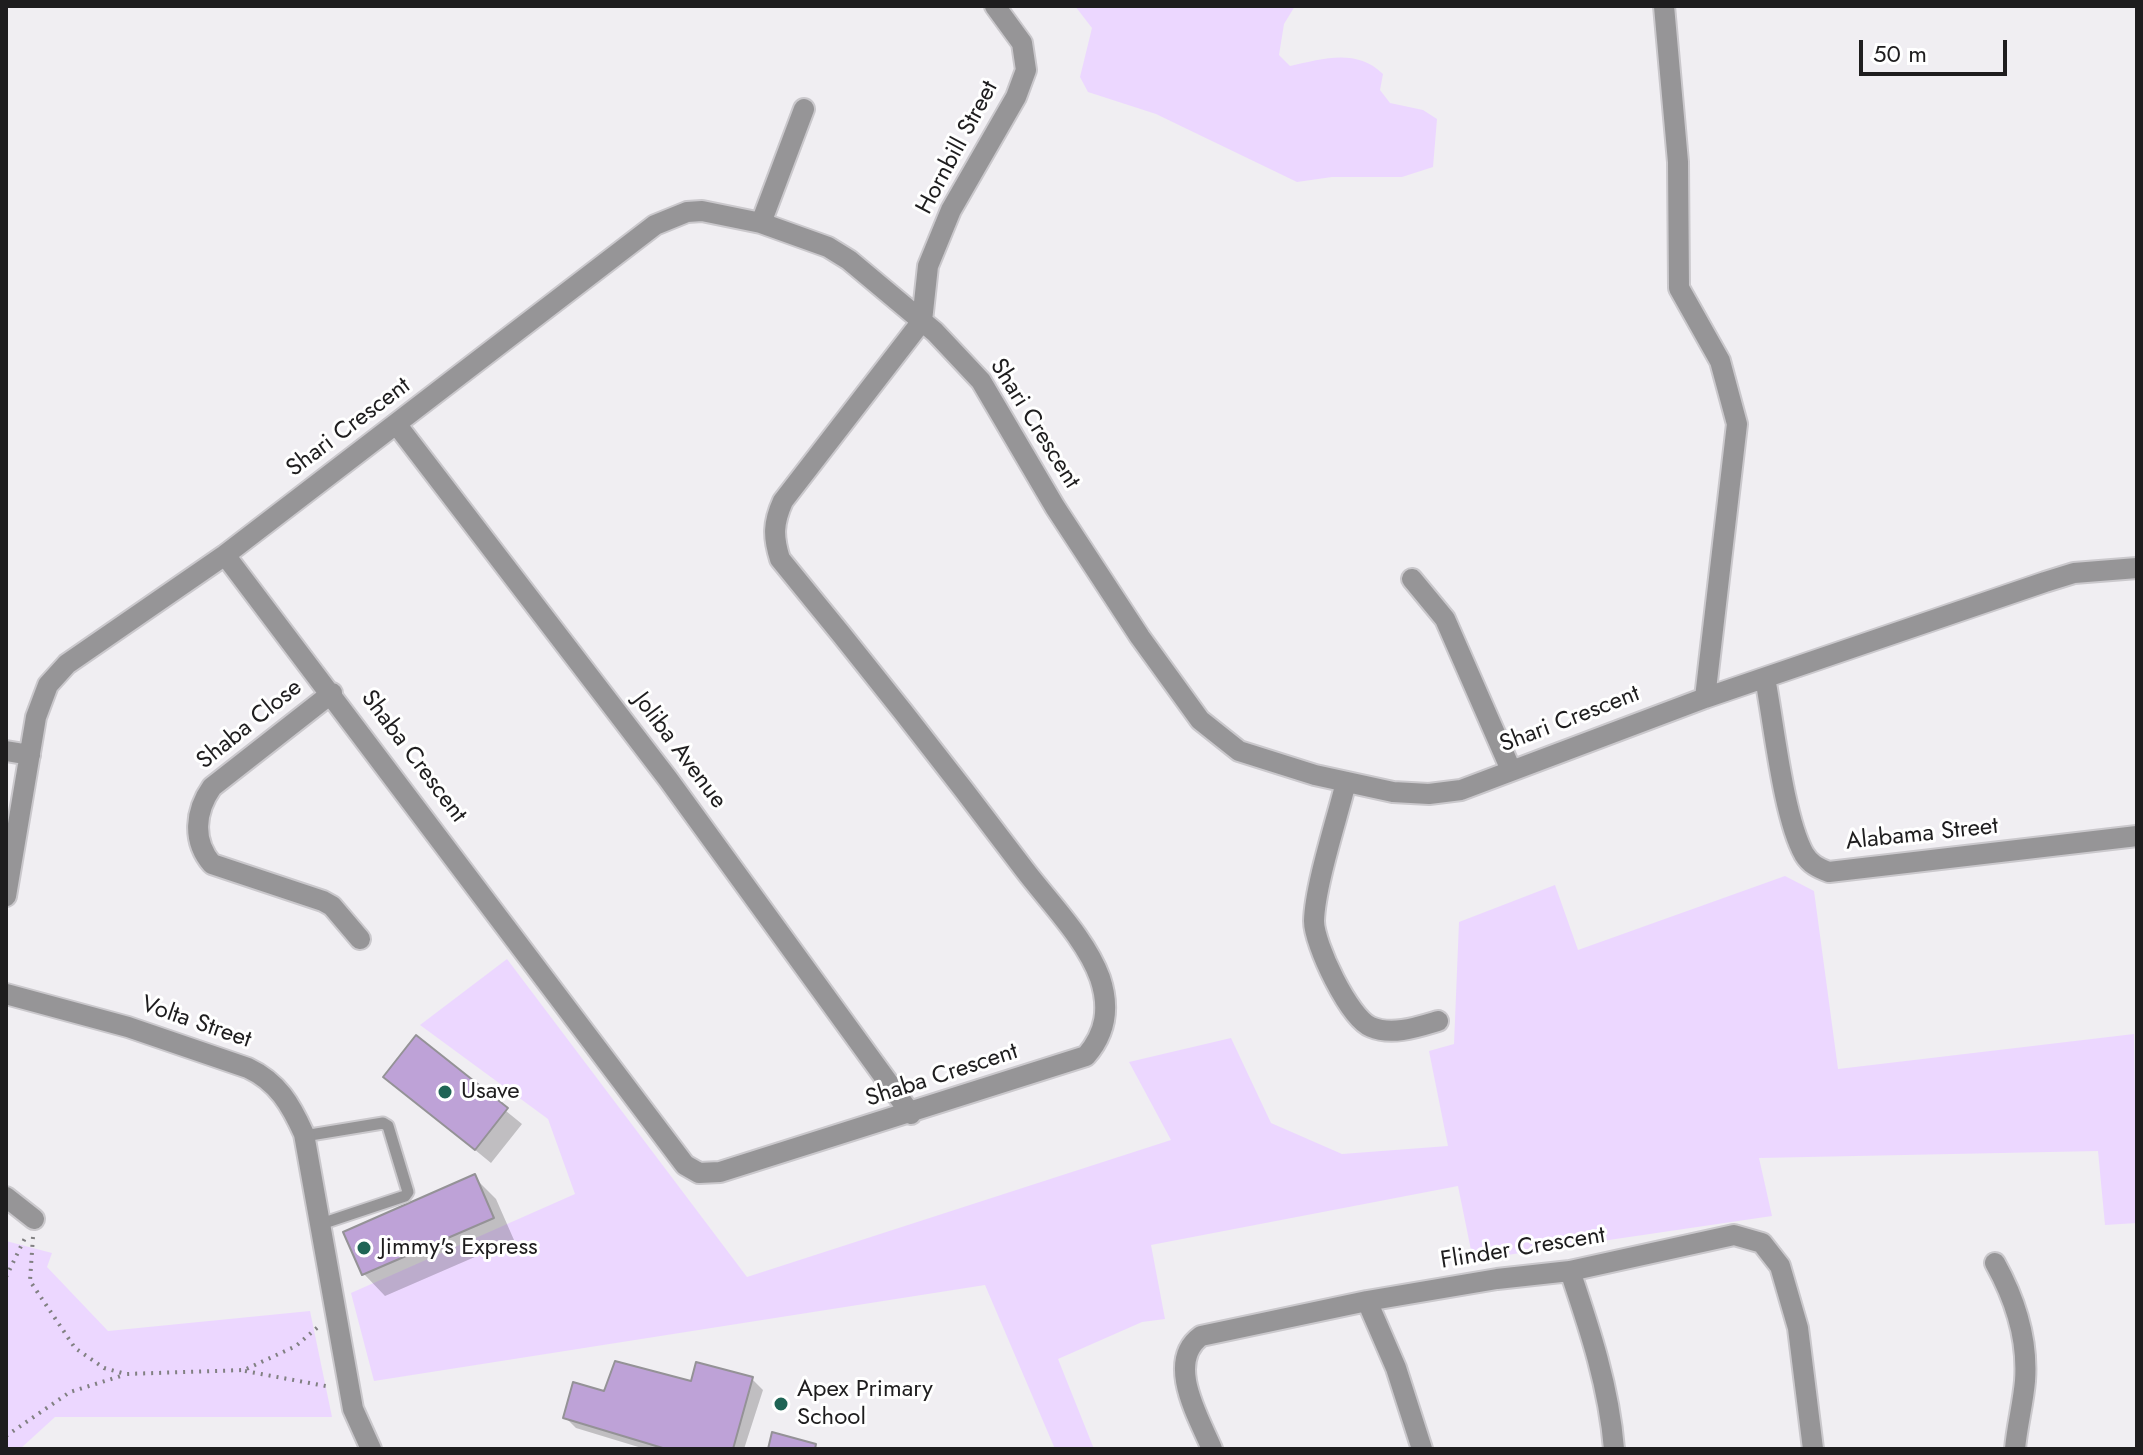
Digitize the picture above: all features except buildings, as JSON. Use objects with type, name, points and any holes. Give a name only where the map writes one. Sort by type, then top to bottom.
[{"type":"street","name":"Hornbill Street","points":[[922,321],[928,266],[951,210],[1016,97],[1026,70],[1022,43],[995,6]]},
{"type":"street","points":[[1664,6],[1678,162],[1679,288],[1720,361],[1737,424],[1705,698]]},
{"type":"street","points":[[761,223],[804,109]]},
{"type":"street","name":"Shari Crescent","points":[[6,896],[36,717],[48,685],[58,674],[225,555],[655,225],[687,212],[702,211],[761,223],[838,253],[922,321],[981,381],[1055,507],[1140,637],[1200,720],[1239,751],[1346,782],[1429,794],[1461,790],[1705,698],[2045,582],[2074,573],[2137,568]]},
{"type":"street","name":"Shaba Crescent","points":[[225,555],[685,1165],[699,1173],[720,1172],[911,1114],[1086,1056],[1103,1032],[1106,1011],[1105,994],[1094,963],[1001,838],[780,559],[775,543],[774,521],[783,501],[922,321]]},
{"type":"street","name":"Joliba Avenue","points":[[397,425],[668,779],[911,1114]]},
{"type":"street","points":[[1412,579],[1445,619],[1511,770]]},
{"type":"street","name":"Alabama Street","points":[[1765,678],[1794,830],[1805,855],[1817,867],[1829,872],[2137,836]]},
{"type":"street","name":"Shaba Close","points":[[332,693],[212,787],[202,803],[198,833],[200,849],[212,864],[323,901],[332,906],[360,939]]},
{"type":"street","points":[[6,751],[30,755]]},
{"type":"street","points":[[1346,782],[1314,919],[1321,948],[1357,1015],[1370,1027],[1409,1029],[1438,1021]]},
{"type":"street","name":"Volta Street","points":[[6,994],[128,1027],[256,1071],[291,1105],[304,1136],[353,1409],[371,1449]]},
{"type":"street","points":[[6,1197],[34,1219]]},
{"type":"street","name":"Flinder Crescent","points":[[1212,1449],[1188,1392],[1185,1366],[1193,1342],[1201,1336],[1367,1301],[1497,1279],[1570,1271],[1734,1235],[1762,1243],[1780,1266],[1798,1328],[1813,1449]]},
{"type":"street","points":[[1995,1263],[2010,1290],[2020,1325],[2025,1378],[2015,1449]]},
{"type":"street","points":[[1570,1271],[1596,1347],[1611,1415],[1614,1449]]},
{"type":"street","points":[[1367,1301],[1396,1368],[1422,1449]]},
{"type":"lane","points":[[304,1136],[383,1123],[388,1126],[408,1192],[405,1196],[321,1224]]},
{"type":"path","points":[[6,1277],[34,1219]]},
{"type":"path","points":[[34,1219],[30,1281],[75,1348],[104,1368],[126,1374]]},
{"type":"path","points":[[244,1370],[296,1346],[318,1327],[338,1324]]},
{"type":"path","points":[[6,1436],[70,1392],[126,1374],[244,1370],[349,1388]]},
{"type":"shaded area","points":[[1075,6],[1295,6],[1284,24],[1279,55],[1290,66],[1350,58],[1373,66],[1383,74],[1380,90],[1390,103],[1423,110],[1437,119],[1433,167],[1402,177],[1332,177],[1297,182],[1156,114],[1088,92],[1080,77],[1092,28]]},
{"type":"shaded area","points":[[1785,876],[1814,891],[1838,1069],[2134,1034],[2137,1223],[2105,1225],[2098,1151],[1759,1158],[1772,1216],[1473,1260],[1458,1186],[1151,1245],[1165,1319],[1142,1322],[1058,1359],[1094,1449],[1055,1449],[985,1285],[374,1381],[351,1293],[575,1194],[548,1119],[420,1025],[507,959],[747,1277],[1171,1140],[1129,1062],[1231,1038],[1271,1123],[1342,1154],[1448,1146],[1429,1051],[1454,1044],[1459,922],[1555,885],[1578,950]]},
{"type":"shaded area","points":[[6,1241],[52,1253],[47,1267],[108,1331],[310,1311],[332,1417],[55,1417],[20,1449],[6,1449]]},
{"type":"place","name":"Usave","points":[[445,1092]]},
{"type":"place","name":"Jimmy's Express","points":[[364,1248]]},
{"type":"place","name":"Apex Primary School","points":[[781,1404]]}]
